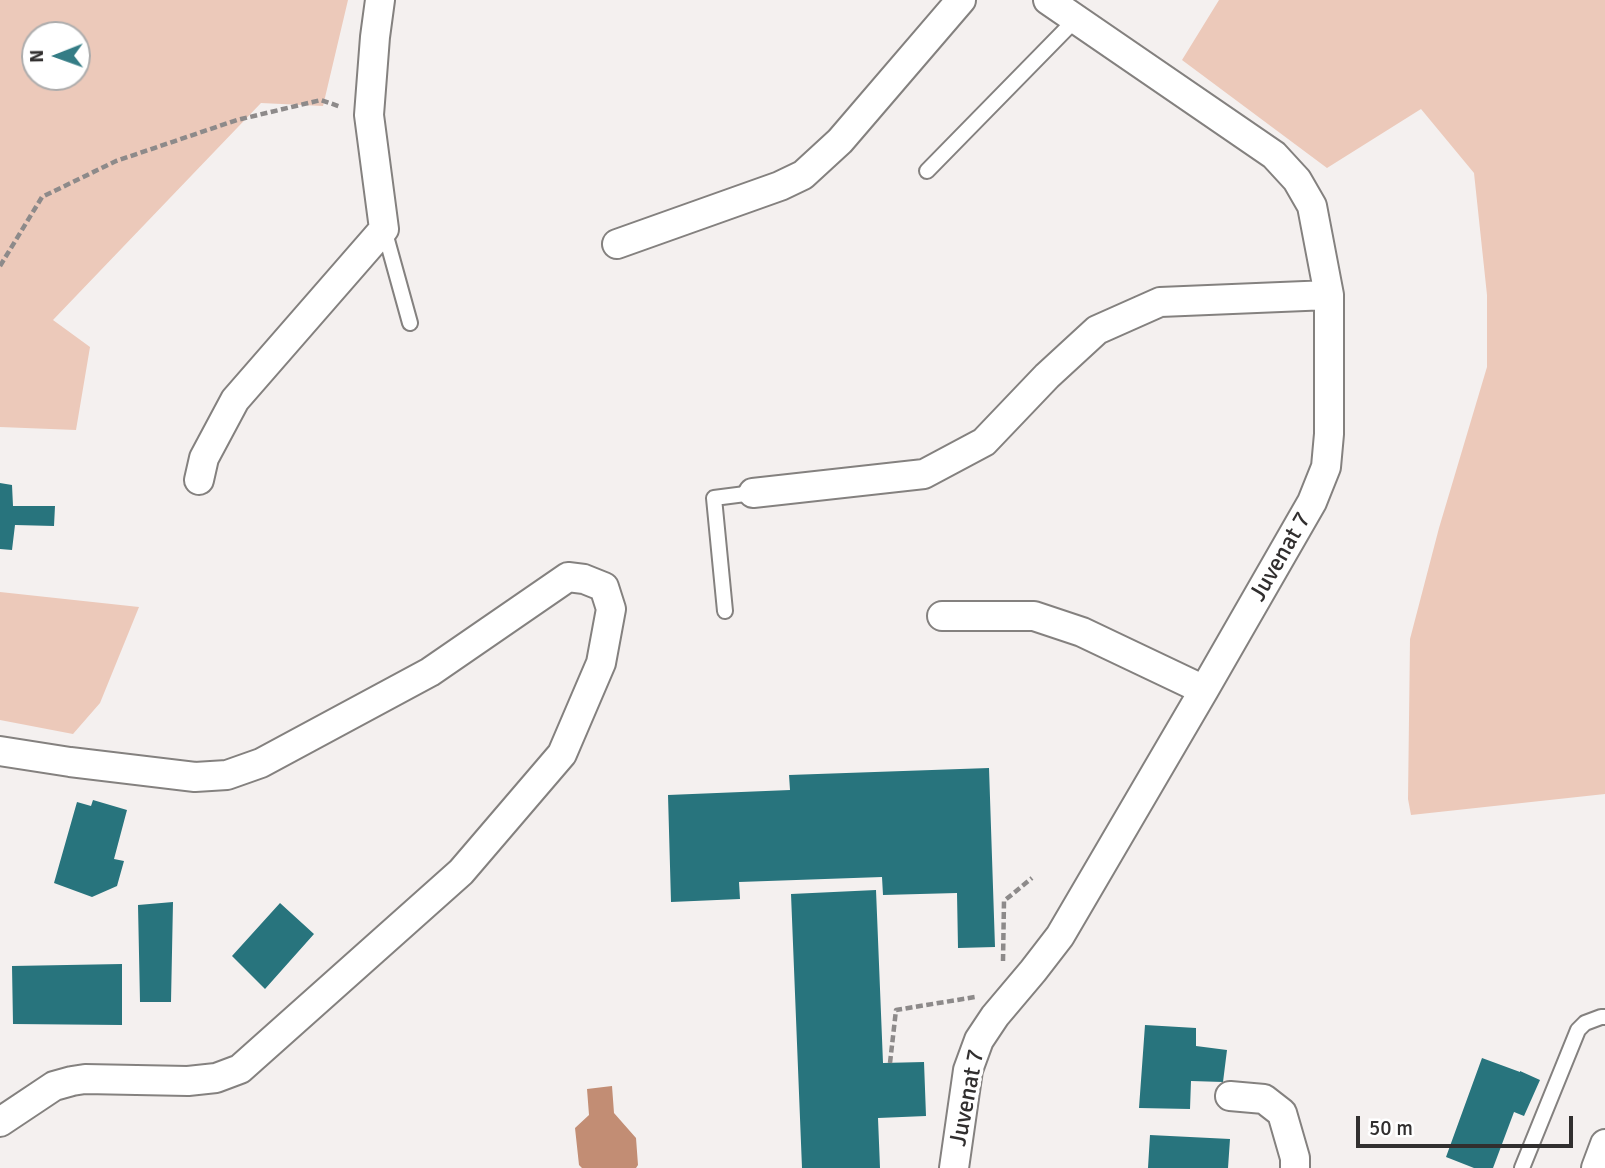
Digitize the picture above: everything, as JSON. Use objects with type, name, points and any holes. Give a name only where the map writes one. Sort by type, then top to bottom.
[{"type":"street","points":[[199,480],[204,458],[234,401],[384,229],[369,116],[380,0]]},
{"type":"street","points":[[617,244],[780,186],[803,175],[840,141],[961,0]]},
{"type":"street","name":"Juvenat 7","points":[[954,1168],[968,1070],[979,1040],[995,1016],[1060,936],[1204,690],[1312,502],[1326,467],[1329,434],[1329,295],[1312,206],[1297,180],[1274,155],[1048,0]]},
{"type":"street","points":[[753,493],[924,474],[984,442],[1047,376],[1097,330],[1160,302],[1329,295]]},
{"type":"street","points":[[0,751],[195,777],[227,775],[261,763],[430,672],[568,577],[584,579],[604,587],[611,609],[601,663],[562,754],[461,872],[240,1069],[216,1078],[188,1082],[85,1079],[72,1081],[54,1086],[0,1122]]},
{"type":"street","points":[[942,616],[1034,617],[1082,632],[1204,690]]},
{"type":"street","points":[[1230,1096],[1264,1099],[1282,1113],[1295,1158],[1295,1168]]},
{"type":"street","points":[[1596,1168],[1605,1144]]},
{"type":"lane","points":[[927,171],[1076,19]]},
{"type":"lane","points":[[384,229],[410,323]]},
{"type":"lane","points":[[724,611],[714,498],[753,493]]},
{"type":"lane","points":[[1522,1168],[1578,1030],[1585,1023],[1605,1017]]},
{"type":"path","points":[[0,266],[42,197],[116,161],[237,120],[321,100],[369,116]]},
{"type":"path","points":[[999,968],[1004,959],[1004,901],[1032,878]]},
{"type":"path","points":[[890,1063],[896,1010],[981,996]]},
{"type":"shaded area","points":[[0,0],[348,0],[323,106],[261,103],[53,320],[90,347],[76,430],[0,427]]},
{"type":"shaded area","points":[[1219,0],[1605,0],[1605,794],[1411,815],[1408,799],[1410,639],[1439,528],[1487,367],[1487,295],[1474,173],[1421,109],[1327,168],[1182,60]]},
{"type":"shaded area","points":[[0,592],[139,607],[100,703],[73,734],[0,720]]},
{"type":"shaded area","points":[[612,1086],[614,1113],[636,1138],[638,1165],[636,1168],[582,1168],[579,1165],[575,1128],[589,1115],[587,1089]]},
{"type":"building","points":[[0,483],[12,485],[13,506],[55,506],[54,526],[15,525],[12,550],[0,549]]},
{"type":"building","points":[[989,768],[995,947],[958,948],[957,893],[883,895],[882,877],[739,882],[740,899],[671,902],[668,795],[790,790],[789,775]]},
{"type":"building","points":[[93,800],[127,810],[114,859],[124,861],[117,886],[92,897],[54,883],[77,802],[91,806]]},
{"type":"building","points":[[876,890],[883,1063],[924,1062],[926,1116],[878,1118],[880,1168],[802,1168],[791,894]]},
{"type":"building","points":[[173,902],[171,1002],[140,1002],[138,905]]},
{"type":"building","points":[[280,903],[314,934],[265,989],[232,956]]},
{"type":"building","points":[[122,964],[122,1025],[13,1024],[12,966]]},
{"type":"building","points":[[1145,1025],[1196,1028],[1196,1046],[1227,1050],[1223,1082],[1191,1081],[1190,1109],[1139,1108]]},
{"type":"building","points":[[1482,1058],[1540,1080],[1524,1116],[1514,1112],[1493,1168],[1474,1168],[1446,1157]]},
{"type":"building","points":[[1150,1135],[1230,1139],[1228,1168],[1148,1168]]}]
